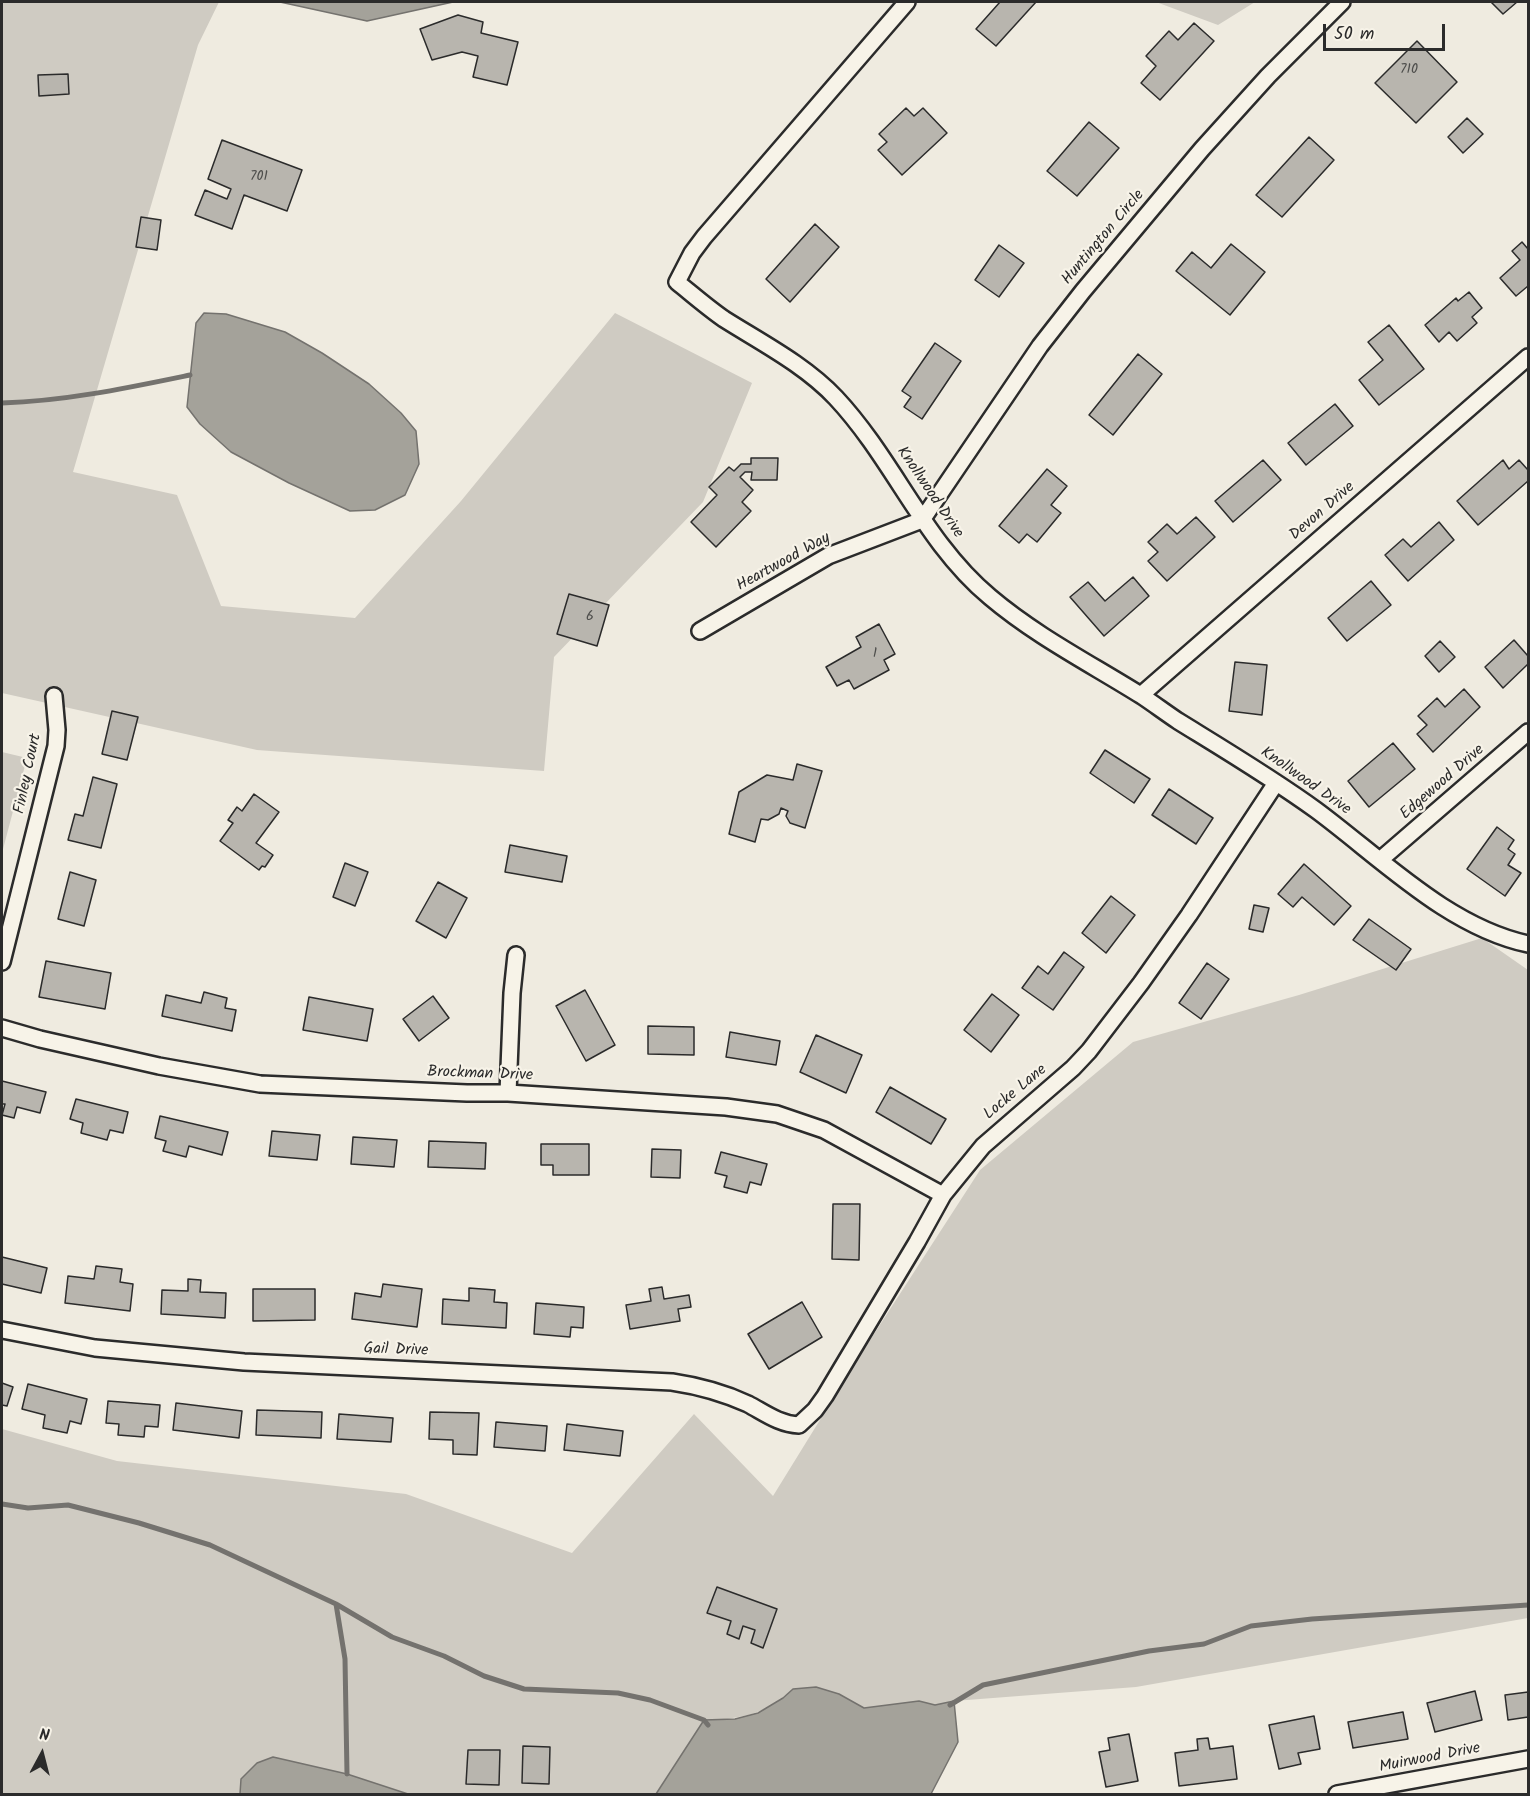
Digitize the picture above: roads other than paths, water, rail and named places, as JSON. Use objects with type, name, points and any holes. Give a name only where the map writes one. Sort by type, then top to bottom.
[{"type":"street","name":"Knollwood Drive","points":[[907,2],[704,237],[692,253],[677,282],[721,316],[797,365],[835,396],[883,457],[922,520],[947,554],[971,581],[993,599],[1047,637],[1142,695],[1316,810],[1444,907],[1486,930],[1528,944]]},
{"type":"street","name":"Huntington Circle","points":[[922,520],[1040,346],[1083,291],[1202,149],[1268,76],[1342,2]]},
{"type":"street","name":"Devon Drive","points":[[1142,695],[1528,357]]},
{"type":"street","name":"Heartwood Way","points":[[700,631],[828,556],[922,520]]},
{"type":"street","name":"Finley Court","points":[[2,962],[56,746],[54,696]]},
{"type":"street","name":"Edgewood Drive","points":[[1380,860],[1528,732]]},
{"type":"street","name":"Locke Lane","points":[[784,1423],[799,1425],[815,1410],[943,1195],[983,1146],[1073,1068],[1089,1051],[1189,915],[1276,783]]},
{"type":"street","points":[[508,1093],[512,993],[516,956]]},
{"type":"street","name":"Brockman Drive","points":[[2,1028],[159,1066],[260,1084],[508,1093],[726,1107],[777,1114],[824,1130],[943,1195]]},
{"type":"street","name":"Gail Drive","points":[[2,1330],[95,1348],[232,1362],[672,1382],[722,1394],[784,1423]]},
{"type":"street","name":"Muirwood Drive","points":[[1337,1794],[1528,1759]]},
{"type":"waterway","points":[[2,403],[73,397],[190,375]]},
{"type":"waterway","points":[[2,1504],[28,1508],[68,1505],[139,1523],[210,1545],[336,1604],[392,1637],[444,1656],[484,1676],[524,1689],[618,1693],[650,1700],[704,1720],[708,1725]]},
{"type":"waterway","points":[[336,1604],[345,1659],[347,1774]]},
{"type":"waterway","points":[[950,1705],[983,1685],[1149,1651],[1204,1644],[1251,1626],[1312,1619],[1528,1605]]}]
